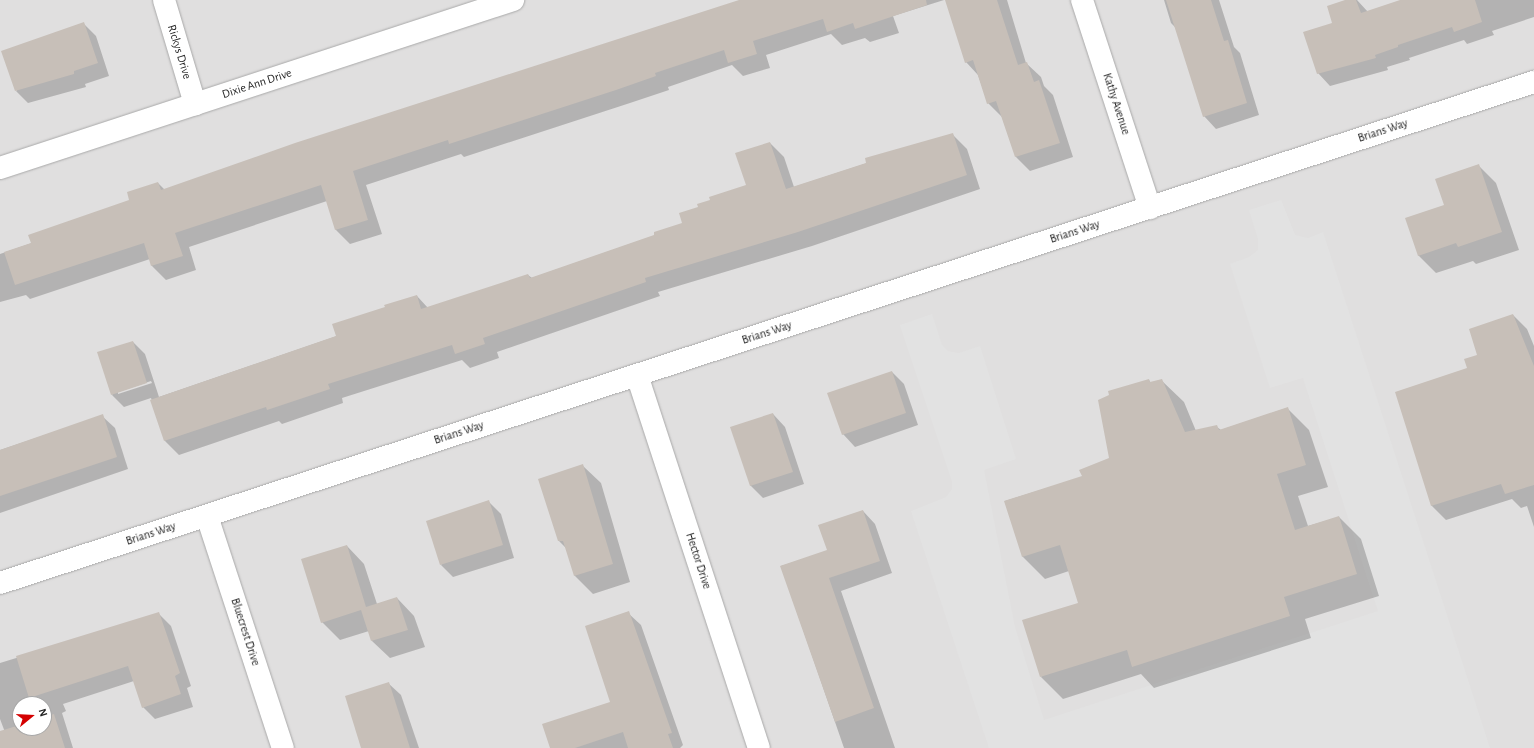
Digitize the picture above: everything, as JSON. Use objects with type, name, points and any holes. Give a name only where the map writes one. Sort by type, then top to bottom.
[{"type":"street","name":"Rickys Drive","points":[[164,0],[195,104]]},
{"type":"street","name":"Dixie Ann Drive","points":[[0,168],[513,0]]},
{"type":"street","name":"Kathy Avenue","points":[[1082,0],[1150,208]]},
{"type":"street","name":"Brians Way","points":[[0,583],[1150,208],[1533,87]]},
{"type":"street","name":"Hector Drive","points":[[637,375],[759,748]]},
{"type":"street","name":"Bluecrest Drive","points":[[207,516],[283,748]]},
{"type":"shaded area","points":[[0,0],[1534,0],[1534,748],[0,748]]},
{"type":"shaded area","points":[[1281,200],[1295,235],[1308,238],[1323,232],[1490,748],[989,748],[911,511],[946,497],[952,489],[952,481],[900,325],[932,314],[942,345],[948,351],[959,353],[980,346],[1016,459],[984,470],[1015,627],[1044,720],[1378,611],[1303,378],[1270,388],[1230,264],[1249,257],[1258,250],[1258,239],[1249,210]]},
{"type":"building","points":[[739,0],[926,0],[927,5],[855,29],[853,23],[827,32],[823,19],[753,41],[757,54],[728,63],[724,50],[655,73],[656,76],[616,90],[449,144],[448,140],[353,171],[368,220],[335,230],[321,185],[175,233],[183,256],[151,266],[144,243],[15,285],[4,252],[31,243],[28,235],[129,200],[127,192],[158,182],[161,190],[295,143]]},
{"type":"building","points":[[945,0],[997,0],[1018,65],[1027,62],[1034,82],[1039,80],[1060,143],[1015,157],[996,101],[987,104],[973,60],[965,63]]},
{"type":"building","points":[[1166,0],[1211,0],[1224,41],[1228,40],[1247,103],[1203,117]]},
{"type":"building","points":[[1345,0],[1356,0],[1361,13],[1400,0],[1475,0],[1482,22],[1454,32],[1452,27],[1398,45],[1398,47],[1375,55],[1376,58],[1317,74],[1303,32],[1332,23],[1327,6]]},
{"type":"building","points":[[84,22],[98,63],[74,71],[74,74],[15,91],[1,51]]},
{"type":"building","points":[[953,133],[967,175],[798,232],[645,278],[646,282],[483,338],[485,344],[455,354],[452,345],[328,384],[330,389],[267,410],[266,407],[164,441],[150,400],[336,336],[332,324],[385,307],[384,305],[417,295],[421,309],[528,274],[530,278],[654,235],[654,232],[682,223],[679,213],[698,207],[697,204],[710,200],[709,197],[746,185],[735,153],[770,142],[786,189],[866,163],[865,158]]},
{"type":"building","points":[[1479,164],[1502,232],[1458,247],[1456,243],[1418,256],[1405,218],[1444,205],[1435,179]]},
{"type":"building","points":[[1513,314],[1534,366],[1534,485],[1505,494],[1501,484],[1431,506],[1395,392],[1467,368],[1464,359],[1477,355],[1469,329]]},
{"type":"building","points":[[133,341],[147,383],[111,395],[97,352]]},
{"type":"building","points":[[892,371],[906,413],[842,435],[827,393]]},
{"type":"building","points":[[1149,379],[1150,382],[1162,379],[1185,432],[1217,425],[1219,430],[1288,407],[1306,465],[1277,474],[1295,530],[1339,516],[1357,574],[1284,597],[1290,616],[1132,667],[1127,650],[1040,677],[1022,620],[1078,603],[1060,545],[1022,557],[1004,501],[1082,476],[1079,470],[1109,458],[1098,400],[1109,395],[1108,391]]},
{"type":"building","points":[[773,413],[793,472],[750,486],[730,427]]},
{"type":"building","points":[[103,414],[117,457],[0,496],[0,450]]},
{"type":"building","points":[[583,464],[613,564],[574,576],[563,541],[558,541],[538,479]]},
{"type":"building","points":[[489,500],[503,545],[440,565],[426,521]]},
{"type":"building","points":[[863,510],[880,561],[829,578],[874,708],[835,722],[780,566],[827,550],[818,525]]},
{"type":"building","points":[[347,545],[366,607],[397,597],[408,630],[371,641],[361,610],[321,623],[301,559]]},
{"type":"building","points":[[629,611],[672,733],[668,734],[673,748],[628,748],[623,732],[575,748],[550,748],[542,724],[610,702],[585,626]]},
{"type":"building","points":[[159,612],[180,673],[175,676],[181,694],[142,708],[128,666],[35,696],[28,696],[16,656]]},
{"type":"building","points":[[389,682],[410,748],[361,748],[345,696]]},
{"type":"building","points":[[54,714],[65,748],[0,748],[0,731],[12,727],[12,736],[52,736],[52,715]]}]
